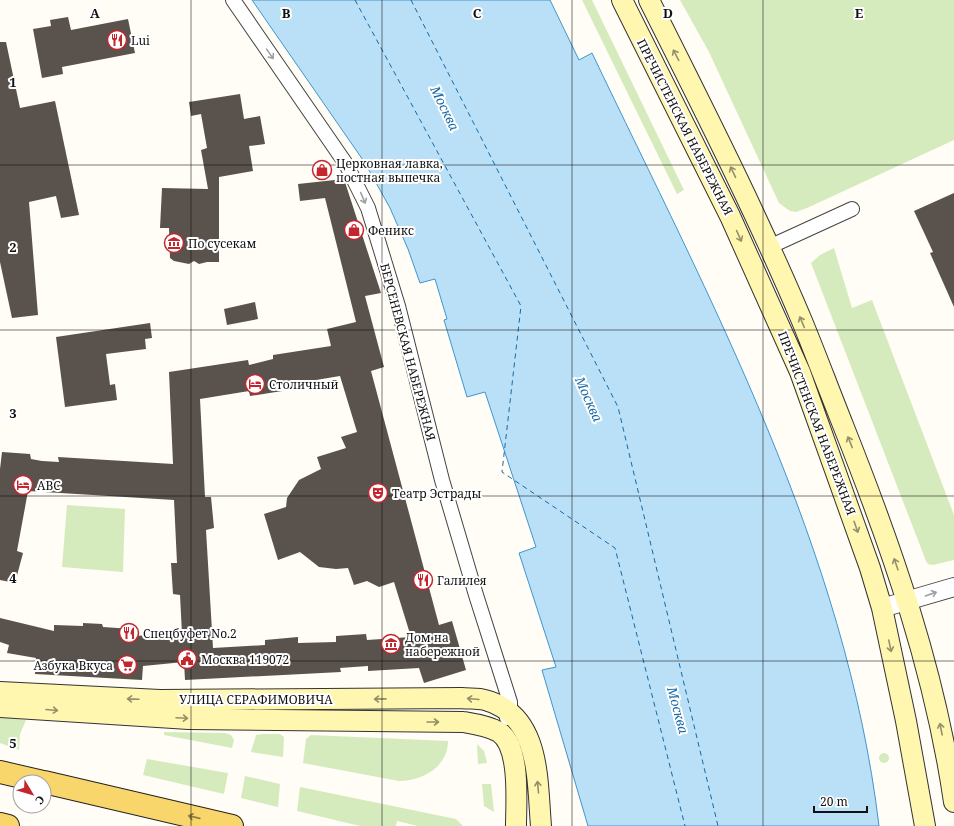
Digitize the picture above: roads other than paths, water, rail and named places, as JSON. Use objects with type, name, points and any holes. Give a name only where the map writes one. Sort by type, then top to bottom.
[{"type":"main road","name":"ПРЕЧИСТЕНСКАЯ НАБЕРЕЖНАЯ","points":[[622,0],[730,216],[783,330],[839,478],[882,608],[906,721],[925,826]]},
{"type":"main road","name":"ПРЕЧИСТЕНСКАЯ НАБЕРЕЖНАЯ","points":[[649,0],[711,125],[802,320],[864,476],[908,601],[938,713],[954,802]]},
{"type":"main road","name":"УЛИЦА СЕРАФИМОВИЧА","points":[[0,692],[160,700],[461,698],[486,700],[510,712]]},
{"type":"main road","name":"УЛИЦА СЕРАФИМОВИЧА","points":[[7,707],[127,716],[324,721],[464,722],[480,724],[499,733]]},
{"type":"main road","points":[[510,712],[524,729],[532,747],[536,764],[541,826]]},
{"type":"main road","points":[[499,733],[508,742],[513,754],[516,826]]},
{"type":"main road","points":[[0,772],[12,775]]},
{"type":"main road","points":[[52,784],[232,826]]},
{"type":"main road","points":[[0,824],[8,826]]},
{"type":"street","name":"БЕРСЕНЕВСКАЯ НАБЕРЕЖНАЯ","points":[[233,0],[342,157],[368,208],[398,306],[442,480],[510,702],[510,712]]},
{"type":"street","points":[[769,247],[852,209]]},
{"type":"street","points":[[882,608],[954,587]]},
{"type":"street","points":[[324,721],[334,717],[336,709],[332,702],[326,700]]},
{"type":"street","points":[[499,733],[510,712]]},
{"type":"water","name":"Москва","points":[[252,0],[550,0],[579,60],[592,53],[726,333],[767,429],[805,525],[837,624],[862,724],[879,826],[588,826],[542,670],[556,667],[519,553],[536,547],[485,392],[467,397],[444,320],[447,319],[435,279],[420,283],[408,249],[390,208],[365,163]]},
{"type":"place","name":"Lui","points":[[117,40]]},
{"type":"place","name":"Церковная лавка, постная выпечка","points":[[322,170]]},
{"type":"place","name":"Феникс","points":[[354,230]]},
{"type":"place","name":"По сусекам","points":[[174,243]]},
{"type":"place","name":"Столичный","points":[[255,384]]},
{"type":"place","name":"ABC","points":[[23,485]]},
{"type":"place","name":"Театр Эстрады","points":[[378,493]]},
{"type":"place","name":"Галилея","points":[[423,580]]},
{"type":"place","name":"Спецбуфет No.2","points":[[129,633]]},
{"type":"place","name":"Дом на набережной","points":[[391,644]]},
{"type":"place","name":"Москва 119072","points":[[187,659]]},
{"type":"place","name":"Азбука Вкуса","points":[[127,665]]}]
